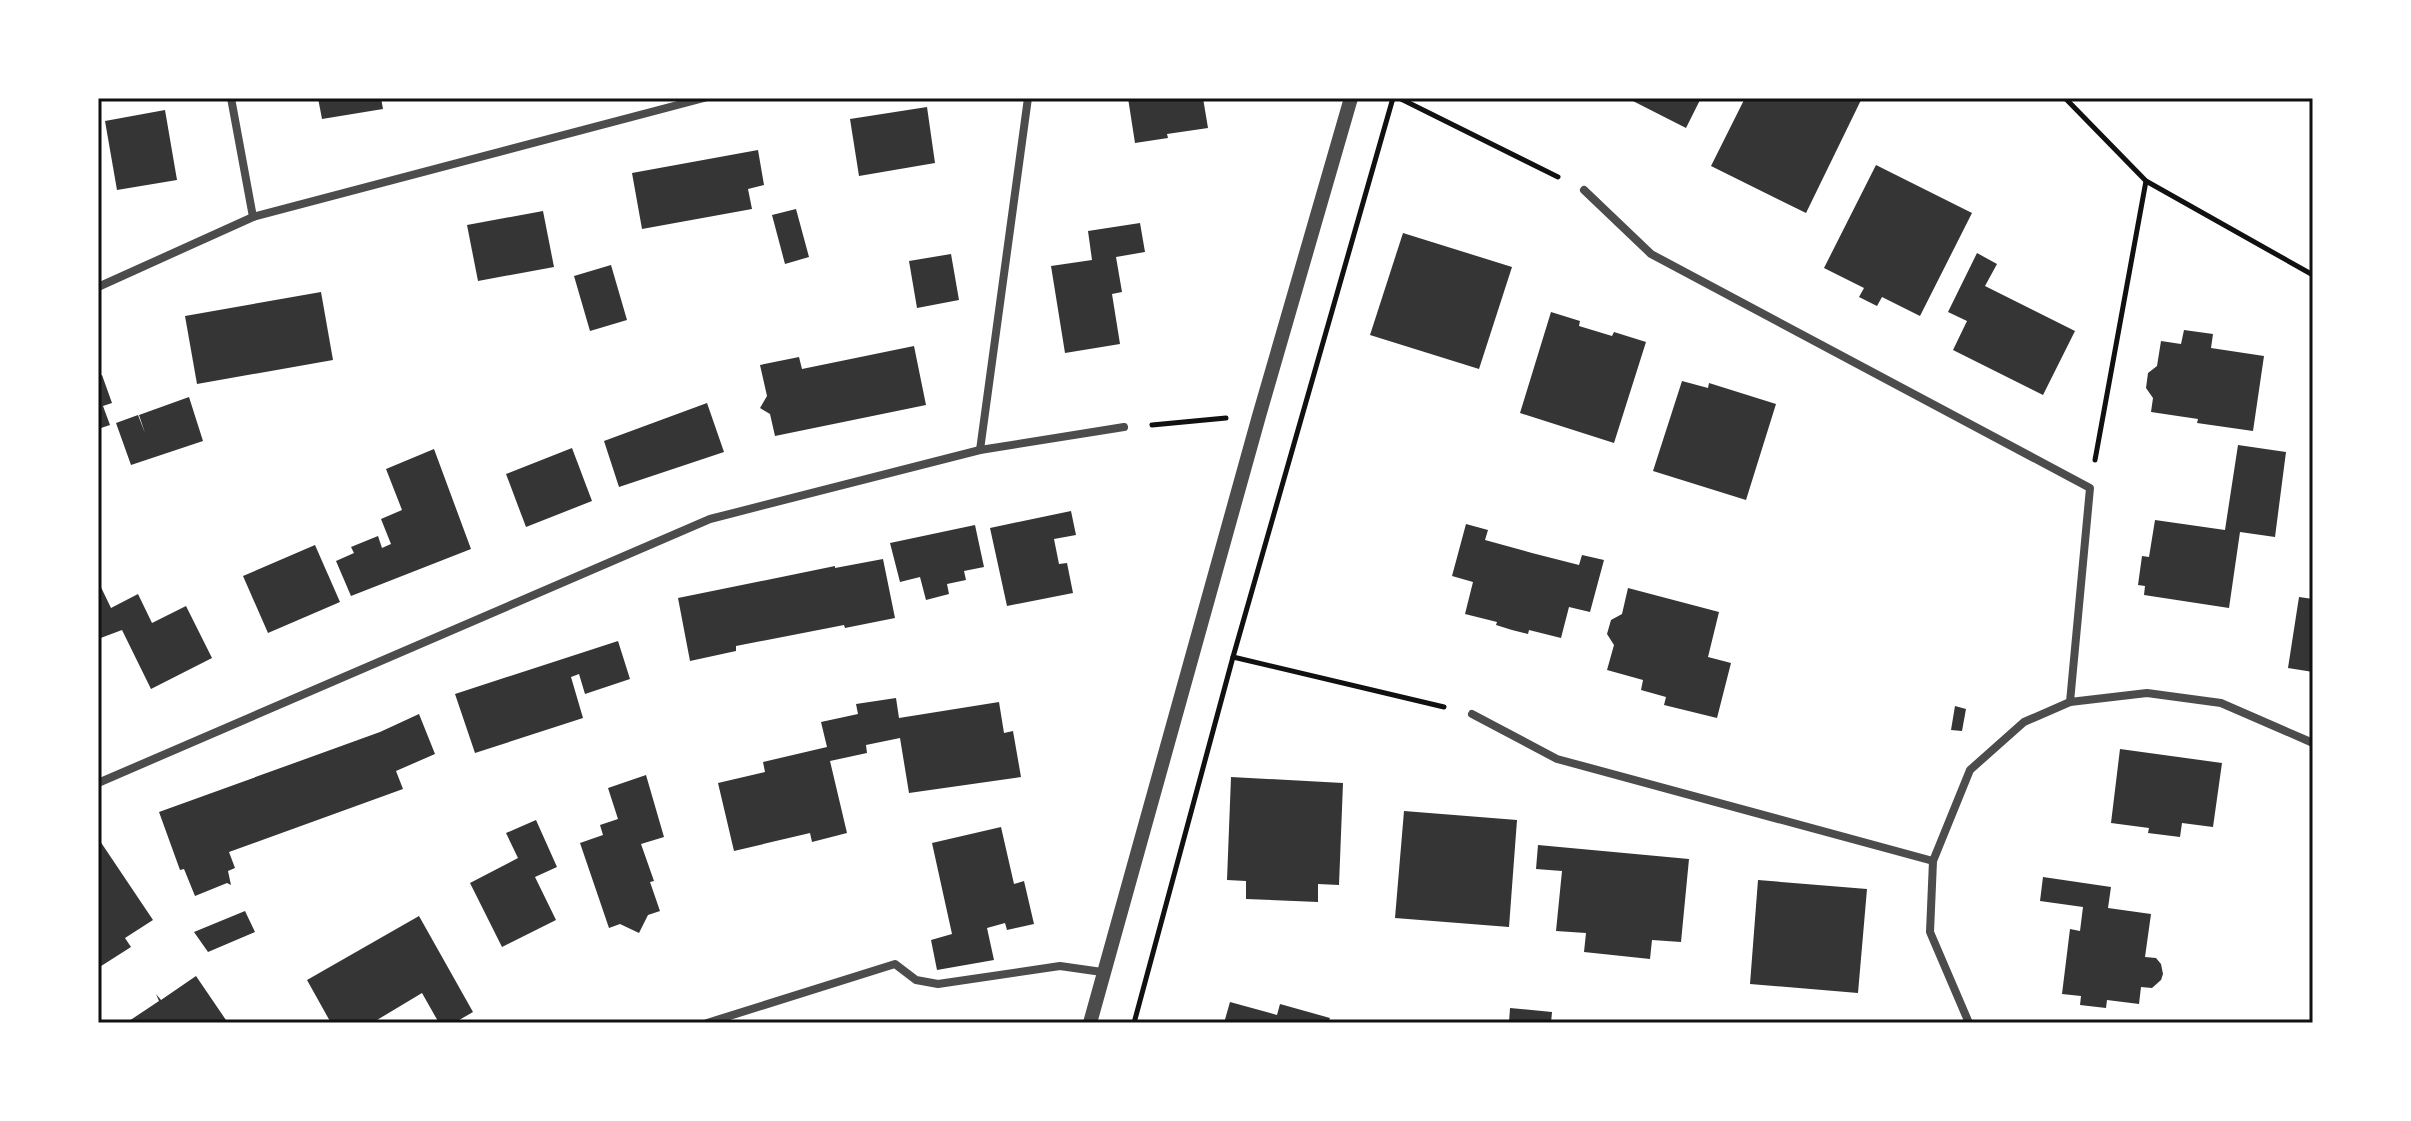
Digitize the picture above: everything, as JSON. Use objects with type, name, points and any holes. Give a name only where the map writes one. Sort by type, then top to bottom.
[{"type":"street","points":[[231,98],[253,217]]},
{"type":"street","points":[[98,287],[253,217],[704,98]]},
{"type":"street","points":[[980,450],[1028,98]]},
{"type":"street","points":[[1090,1023],[1351,98]]},
{"type":"street","points":[[1584,190],[1651,254],[2090,488],[2070,702]]},
{"type":"street","points":[[98,783],[710,519],[980,450],[1124,427]]},
{"type":"street","points":[[1969,1023],[1930,932],[1933,861],[1970,770],[2024,722],[2070,702],[2147,693],[2221,703],[2313,743]]},
{"type":"street","points":[[1472,714],[1557,759],[1933,861]]},
{"type":"street","points":[[707,1023],[895,964],[916,980],[938,984],[1060,966],[1102,972]]},
{"type":"path","points":[[1134,1023],[1233,657],[1393,98]]},
{"type":"path","points":[[1399,98],[1584,190]]},
{"type":"path","points":[[2065,98],[2146,181],[2313,275]]},
{"type":"path","points":[[2090,488],[2146,181]]},
{"type":"path","points":[[1124,427],[1259,416]]},
{"type":"path","points":[[1233,657],[1472,714]]},
{"type":"building","points":[[318,98],[381,98],[383,109],[322,119]]},
{"type":"building","points":[[1128,98],[1203,98],[1208,128],[1135,143]]},
{"type":"building","points":[[1627,98],[1701,98],[1686,128]]},
{"type":"building","points":[[1745,98],[1862,98],[1806,213],[1711,166]]},
{"type":"building","points":[[927,107],[935,163],[859,176],[850,119]]},
{"type":"building","points":[[165,110],[177,180],[117,190],[105,121]]},
{"type":"building","points":[[758,150],[764,185],[748,189],[752,209],[642,229],[632,173]]},
{"type":"building","points":[[1876,165],[1972,213],[1920,316],[1882,297],[1877,306],[1859,297],[1864,288],[1824,268]]},
{"type":"building","points":[[796,209],[809,257],[785,264],[772,215]]},
{"type":"building","points":[[543,211],[554,267],[478,281],[467,225]]},
{"type":"building","points":[[1140,223],[1145,252],[1116,257],[1122,292],[1112,294],[1120,344],[1065,353],[1051,266],[1092,260],[1088,231]]},
{"type":"building","points":[[1403,233],[1512,267],[1479,369],[1370,335]]},
{"type":"building","points":[[1977,253],[1997,264],[1985,286],[2075,331],[2043,395],[1953,350],[1967,321],[1948,312]]},
{"type":"building","points":[[951,254],[959,300],[917,308],[909,261]]},
{"type":"building","points":[[611,265],[627,320],[590,331],[574,276]]},
{"type":"building","points":[[321,292],[333,360],[197,384],[185,316]]},
{"type":"building","points":[[1551,312],[1580,321],[1579,326],[1646,342],[1614,443],[1520,413]]},
{"type":"building","points":[[2184,330],[2213,334],[2211,348],[2264,356],[2253,431],[2151,412],[2153,398],[2146,388],[2148,373],[2157,366],[2161,341],[2181,344]]},
{"type":"building","points":[[914,346],[926,405],[775,436],[770,414],[760,408],[767,396],[760,365],[799,357],[802,369]]},
{"type":"building","points":[[102,375],[112,403],[103,406],[110,425],[98,429],[98,376]]},
{"type":"building","points":[[1682,381],[1708,388],[1709,383],[1776,404],[1746,500],[1653,471]]},
{"type":"building","points":[[189,397],[203,441],[131,465],[116,423],[138,415],[145,433],[139,415]]},
{"type":"building","points":[[707,403],[724,452],[619,487],[604,441]]},
{"type":"building","points":[[2238,445],[2286,452],[2275,537],[2240,532],[2229,608],[2144,595],[2145,586],[2138,585],[2142,556],[2149,557],[2155,520],[2225,530]]},
{"type":"building","points":[[572,448],[592,501],[526,527],[506,474]]},
{"type":"building","points":[[434,449],[471,549],[351,596],[336,561],[354,553],[351,547],[378,536],[382,548],[391,544],[381,519],[402,510],[386,469]]},
{"type":"building","points":[[1071,511],[1076,535],[1054,539],[1059,564],[1067,563],[1073,593],[1007,606],[990,528]]},
{"type":"building","points":[[1466,524],[1488,530],[1485,540],[1532,553],[1579,565],[1582,555],[1604,560],[1590,612],[1569,607],[1561,638],[1529,630],[1528,634],[1512,630],[1496,625],[1497,622],[1465,614],[1473,582],[1452,576]]},
{"type":"building","points":[[975,525],[984,567],[964,571],[966,580],[947,584],[949,594],[926,600],[920,577],[900,582],[890,543]]},
{"type":"building","points":[[315,545],[340,602],[268,633],[243,576]]},
{"type":"building","points":[[883,559],[895,618],[736,646],[736,651],[690,661],[678,598]]},
{"type":"building","points":[[98,581],[111,608],[138,594],[152,623],[186,606],[212,658],[151,689],[122,630],[98,639]]},
{"type":"building","points":[[1628,588],[1719,612],[1708,657],[1731,663],[1717,718],[1664,705],[1666,697],[1641,690],[1643,680],[1607,670],[1614,645],[1607,634],[1611,620],[1622,614]]},
{"type":"building","points":[[2299,597],[2313,599],[2313,672],[2288,668]]},
{"type":"building","points":[[618,641],[630,679],[585,694],[579,674],[571,677],[583,718],[475,753],[455,694]]},
{"type":"building","points":[[896,698],[899,718],[999,702],[1004,733],[1013,731],[1021,777],[909,793],[900,738],[866,745],[867,753],[830,761],[847,833],[812,842],[810,833],[734,851],[718,783],[765,772],[763,762],[827,747],[821,722],[858,714],[856,704]]},
{"type":"building","points":[[1955,706],[1966,709],[1962,731],[1951,730]]},
{"type":"building","points":[[419,714],[435,754],[396,771],[403,789],[229,852],[235,868],[228,871],[231,885],[227,883],[195,896],[184,869],[180,870],[159,812],[380,732]]},
{"type":"building","points":[[2120,749],[2222,763],[2213,827],[2182,823],[2180,837],[2148,833],[2149,828],[2111,823]]},
{"type":"building","points":[[646,775],[664,837],[641,844],[654,881],[650,882],[660,911],[648,915],[639,933],[620,924],[609,928],[580,843],[603,835],[600,825],[618,819],[608,788]]},
{"type":"building","points":[[1231,777],[1343,783],[1339,885],[1318,884],[1318,902],[1246,899],[1246,881],[1227,880]]},
{"type":"building","points":[[1404,811],[1517,820],[1509,927],[1395,918]]},
{"type":"building","points":[[536,820],[557,867],[535,877],[556,920],[502,947],[470,883],[518,858],[506,833]]},
{"type":"building","points":[[1001,827],[1014,884],[1024,881],[1034,924],[1007,930],[1005,923],[987,928],[994,960],[937,970],[931,940],[952,934],[932,843]]},
{"type":"building","points":[[98,842],[153,920],[125,938],[131,947],[98,968]]},
{"type":"building","points":[[1538,845],[1689,859],[1681,942],[1652,940],[1650,959],[1584,952],[1586,933],[1556,931],[1562,871],[1536,869]]},
{"type":"building","points":[[2043,877],[2111,887],[2108,908],[2151,914],[2145,957],[2156,958],[2163,974],[2152,988],[2141,987],[2139,1004],[2107,1000],[2106,1008],[2080,1005],[2081,996],[2062,994],[2070,929],[2080,931],[2083,907],[2040,901]]},
{"type":"building","points":[[1758,880],[1867,889],[1858,993],[1750,984]]},
{"type":"building","points":[[245,911],[255,932],[208,952],[194,932]]},
{"type":"building","points":[[419,916],[473,1012],[454,1023],[439,1023],[422,993],[372,1023],[331,1023],[307,980]]},
{"type":"building","points":[[196,976],[228,1023],[126,1023],[159,1001],[156,994],[161,1000]]},
{"type":"building","points":[[1230,1002],[1277,1015],[1280,1004],[1330,1018],[1328,1023],[1224,1023]]},
{"type":"building","points":[[1510,1008],[1552,1012],[1551,1023],[1509,1023]]}]
